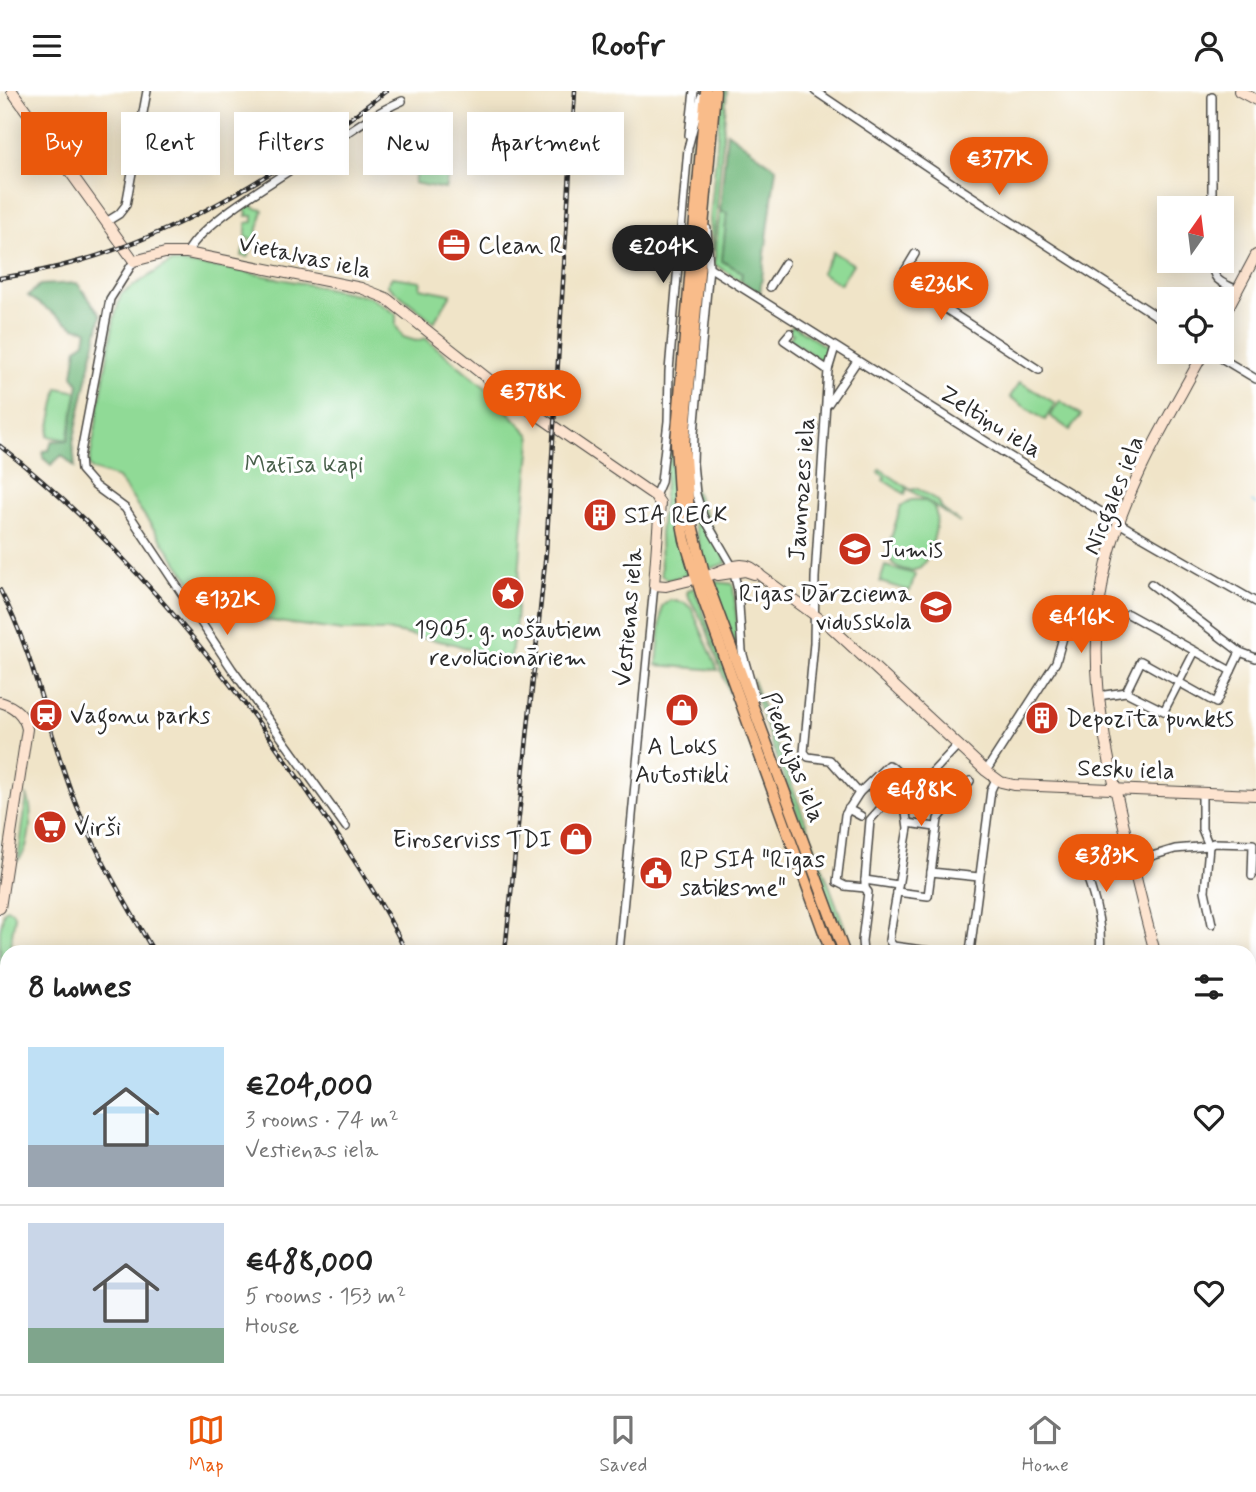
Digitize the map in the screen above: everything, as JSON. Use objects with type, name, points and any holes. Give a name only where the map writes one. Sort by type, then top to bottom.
[{"type":"main road","points":[[697,578],[684,443],[712,92]]},
{"type":"main road","name":"Vestienas iela","points":[[697,578],[685,540],[676,467],[676,442],[685,321],[712,92]]},
{"type":"main road","name":"Piedrujas iela","points":[[697,578],[769,749],[841,945]]},
{"type":"main road","name":"Piedrujas iela","points":[[697,578],[828,945]]},
{"type":"street","points":[[12,91],[134,261],[110,299],[80,457],[81,470],[95,486],[125,508],[226,660],[346,827]]},
{"type":"street","points":[[106,222],[119,214],[126,205],[148,91]]},
{"type":"street","name":"Vestienas iela","points":[[620,945],[654,585],[660,503],[655,496],[662,482],[668,421],[668,371],[694,91]]},
{"type":"street","points":[[815,91],[1157,316]]},
{"type":"street","points":[[1239,91],[1256,100]]},
{"type":"street","name":"Vestienas iela","points":[[688,148],[701,97],[712,92]]},
{"type":"street","points":[[1212,97],[1212,196]]},
{"type":"street","points":[[187,253],[195,241],[242,202],[374,115],[402,101]]},
{"type":"street","points":[[705,202],[709,267],[693,463],[699,506],[733,570],[738,590],[742,650],[765,725],[769,749]]},
{"type":"street","name":"Vietalvas iela","points":[[134,261],[165,253],[187,253],[378,293],[511,397],[655,496]]},
{"type":"street","points":[[915,254],[900,279],[1039,370]]},
{"type":"street","points":[[1234,296],[1256,255]]},
{"type":"street","points":[[770,286],[785,263]]},
{"type":"street","name":"Zeltiņu iela","points":[[709,267],[1119,523],[1256,602]]},
{"type":"street","points":[[1213,273],[1217,280],[1237,290]]},
{"type":"street","name":"Vestienas iela","points":[[677,290],[685,321]]},
{"type":"street","points":[[790,333],[785,340],[828,370]]},
{"type":"street","points":[[826,406],[828,370],[835,347]]},
{"type":"street","name":"Jaunrozes iela","points":[[857,361],[826,406],[805,755],[830,760],[859,793]]},
{"type":"street","name":"Nīcgales iela","points":[[1152,945],[1115,789],[1098,696],[1098,611],[1108,558],[1119,523],[1144,464],[1198,364]]},
{"type":"street","points":[[1231,364],[1256,379]]},
{"type":"street","points":[[733,570],[747,565],[814,615],[852,646],[996,779],[991,790],[971,945]]},
{"type":"street","points":[[654,585],[666,586],[697,578]]},
{"type":"street","points":[[1151,584],[1240,652],[1256,658]]},
{"type":"street","points":[[986,771],[1056,662],[1066,627],[1076,611],[1081,608],[1098,611]]},
{"type":"street","points":[[1128,614],[1231,671]]},
{"type":"street","points":[[1098,696],[1126,692],[1164,711],[1195,651]]},
{"type":"street","points":[[1126,692],[1141,661],[1216,703],[1240,652]]},
{"type":"street","points":[[0,702],[15,708],[24,719],[27,737],[0,904]]},
{"type":"street","points":[[891,945],[889,940],[908,823],[906,813],[919,799],[928,777],[958,745]]},
{"type":"street","points":[[920,793],[888,765],[859,793],[845,815],[837,882],[845,886],[865,884],[897,888],[928,896],[935,827],[938,819],[970,781]]},
{"type":"street","name":"Sesku iela","points":[[996,779],[1014,785],[1256,795]]},
{"type":"street","points":[[862,945],[868,892],[865,884],[866,818],[906,780]]},
{"type":"street","points":[[1202,792],[1202,829],[1209,846],[1205,891],[1212,924]]},
{"type":"street","points":[[848,809],[866,818]]},
{"type":"street","points":[[908,823],[935,827]]},
{"type":"street","points":[[1075,841],[1091,890],[1101,945]]},
{"type":"street","points":[[1132,862],[1175,849],[1209,846],[1213,843],[1253,844],[1252,876]]},
{"type":"street","points":[[931,871],[979,877]]},
{"type":"green space","points":[[722,91],[727,91],[713,251],[710,220]]},
{"type":"green space","points":[[698,125],[686,265],[686,194],[690,154]]},
{"type":"green space","points":[[727,132],[776,168],[760,293],[741,281],[742,272],[722,261],[727,213],[720,211]]},
{"type":"green space","points":[[416,175],[448,175],[445,189],[414,183]]},
{"type":"green space","points":[[252,204],[254,208],[263,210],[248,257],[242,256],[245,242],[252,243],[253,240],[246,238],[246,223],[253,222],[253,216],[246,216],[247,212],[243,209]]},
{"type":"green space","points":[[720,211],[727,213],[722,261],[742,272],[741,281],[714,264]]},
{"type":"green space","points":[[833,252],[853,264],[840,284],[821,273]]},
{"type":"green space","points":[[705,255],[693,487],[727,563],[706,570],[695,529],[688,440]]},
{"type":"green space","name":"Matīsa kapi","points":[[171,262],[231,269],[370,297],[396,314],[396,326],[403,337],[416,341],[425,338],[487,389],[530,435],[516,622],[510,660],[454,644],[390,631],[342,631],[216,613],[210,609],[118,478],[93,470],[89,465],[114,319],[121,294]]},
{"type":"green space","points":[[392,277],[421,281],[420,288],[451,294],[434,322],[387,285]]},
{"type":"green space","points":[[77,283],[101,315],[73,443],[75,467],[62,455],[51,465],[43,458],[43,451],[49,450],[52,441],[68,440],[79,384],[73,376],[77,348],[85,342],[87,330],[74,327],[28,296],[40,285]]},
{"type":"green space","points":[[793,325],[829,349],[827,365],[789,339],[793,334],[789,331]]},
{"type":"green space","points":[[462,348],[532,402],[542,413],[459,351]]},
{"type":"green space","points":[[1020,382],[1055,403],[1045,420],[1010,397]]},
{"type":"green space","points":[[58,388],[78,392],[68,440],[48,436]]},
{"type":"green space","points":[[673,398],[672,488],[689,574],[668,580],[661,575],[660,534]]},
{"type":"green space","points":[[1060,401],[1081,415],[1070,430],[1050,416]]},
{"type":"green space","points":[[880,469],[911,490],[918,488],[939,502],[942,509],[960,523],[907,488],[905,494],[883,480],[885,477],[878,472]]},
{"type":"green space","points":[[911,500],[928,502],[936,511],[937,518],[928,556],[920,567],[909,571],[893,564],[887,551],[901,506]]},
{"type":"green space","points":[[885,566],[915,574],[910,591],[880,582]]},
{"type":"green space","points":[[711,583],[733,584],[741,658]]},
{"type":"green space","points":[[694,588],[732,687],[729,692],[705,625],[687,594],[688,590]]},
{"type":"green space","points":[[670,600],[685,603],[692,609],[718,670],[657,665],[662,606]]},
{"type":"green space","points":[[752,678],[851,945],[845,945],[757,701]]},
{"type":"green space","points":[[27,796],[30,829],[25,848],[18,860]]},
{"type":"green space","points":[[4,911],[12,911],[15,917],[10,945],[0,945]]},
{"type":"waterway","points":[[1252,502],[1256,505]]},
{"type":"railway","points":[[0,278],[53,268],[156,234],[253,184],[299,155],[386,91]]},
{"type":"railway","points":[[506,945],[546,552],[575,91]]},
{"type":"railway","points":[[0,446],[86,521],[201,647],[270,738],[344,846],[371,887],[402,945]]},
{"type":"railway","points":[[0,590],[22,639],[79,812],[109,873],[150,945]]},
{"type":"place","name":"Clean R","points":[[454,245]]},
{"type":"place","name":"SIA RECK","points":[[600,515]]},
{"type":"place","name":"Jumis","points":[[855,549]]},
{"type":"place","name":"1905. g. nošautiem revolūcionāriem","points":[[508,593]]},
{"type":"place","name":"Rīgas Dārzciema vidusskola","points":[[936,607]]},
{"type":"place","name":"A Loks Autostikli","points":[[682,710]]},
{"type":"place","name":"Vagonu parks","points":[[46,715]]},
{"type":"place","name":"Depozīta punkts","points":[[1042,718]]},
{"type":"place","name":"Virši","points":[[50,827]]},
{"type":"place","name":"Eiroserviss TDI","points":[[576,839]]},
{"type":"place","name":"RP SIA \"Rīgas satiksme\"","points":[[656,873]]}]
